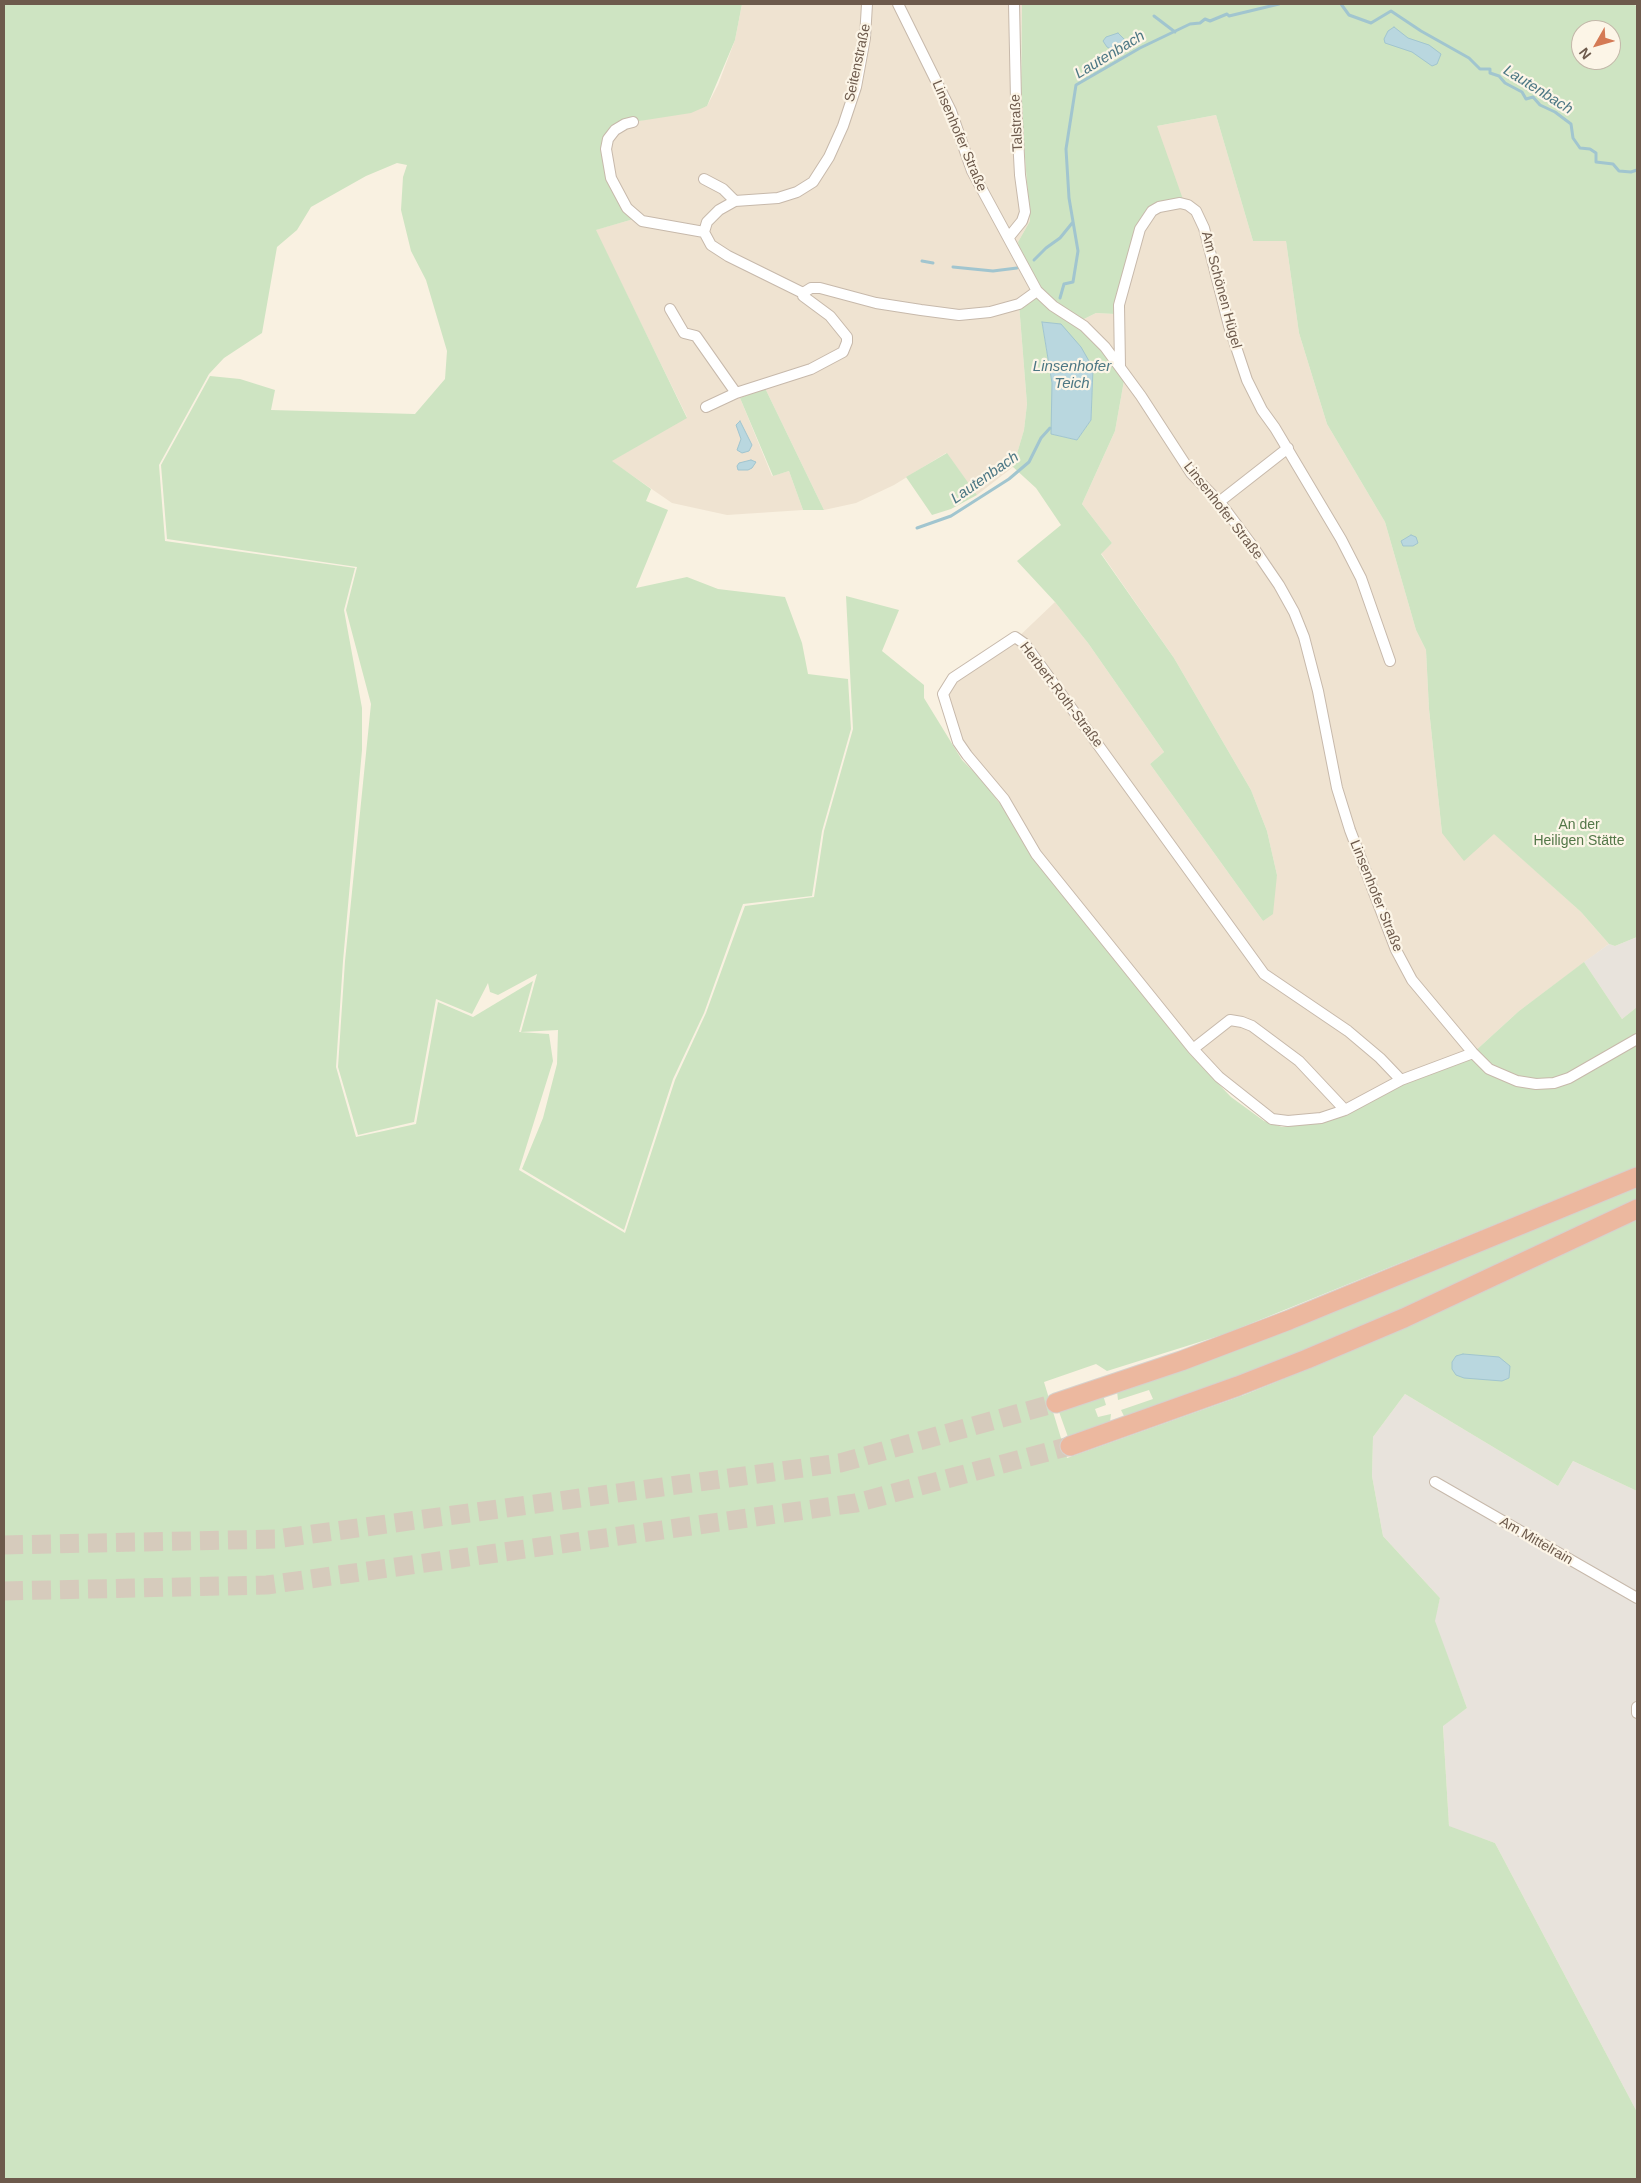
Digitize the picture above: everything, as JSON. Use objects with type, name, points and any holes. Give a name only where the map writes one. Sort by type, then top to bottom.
[{"type":"highway","points":[[1056,1403],[1190,1358],[1289,1320],[1637,1177]]},
{"type":"highway","points":[[1070,1446],[1238,1386],[1404,1318],[1637,1209]]},
{"type":"street","name":"Seitenstraße","points":[[735,201],[778,198],[797,192],[813,182],[829,157],[843,126],[856,87],[865,38],[867,4]]},
{"type":"street","name":"Linsenhofer Straße","points":[[898,4],[951,112],[972,171],[1037,291],[1053,306],[1092,333],[1120,367],[1191,473],[1219,502],[1279,585],[1304,636],[1318,690],[1338,788],[1350,830],[1396,950],[1412,980],[1473,1053],[1489,1069],[1517,1081],[1536,1084],[1554,1083],[1568,1078],[1637,1040]]},
{"type":"street","name":"Talstraße","points":[[1009,237],[1022,221],[1025,212],[1020,175],[1016,100],[1014,4]]},
{"type":"street","points":[[633,122],[615,130],[608,140],[607,160],[611,178],[627,208],[642,221],[704,232]]},
{"type":"street","points":[[704,179],[723,189],[735,201],[719,210],[707,222],[704,232],[711,244],[728,256],[803,293],[803,296],[830,316],[847,337],[843,352],[811,369],[736,393],[706,407]]},
{"type":"street","name":"Am Schönen Hügel","points":[[1120,367],[1119,305],[1145,220],[1159,207],[1180,203],[1188,205],[1196,211],[1204,228],[1242,367],[1262,410],[1288,448],[1362,578],[1390,661]]},
{"type":"street","points":[[803,293],[811,288],[820,288],[876,303],[959,315],[1002,309],[1019,304],[1037,291]]},
{"type":"street","points":[[670,309],[684,332],[696,336],[736,393]]},
{"type":"street","points":[[1219,502],[1288,448]]},
{"type":"street","name":"Herbert-Roth-Straße","points":[[1401,1080],[1380,1058],[1348,1030],[1264,974],[1025,644],[1015,637],[954,678],[943,694],[958,742],[1004,799],[1036,854],[1193,1048],[1219,1077],[1272,1119],[1288,1121],[1321,1118],[1345,1110],[1401,1080],[1473,1053]]},
{"type":"street","points":[[1193,1048],[1230,1020],[1252,1026],[1299,1061],[1345,1110]]},
{"type":"street","name":"Am Mittelrain","points":[[1435,1482],[1637,1598]]},
{"type":"street","points":[[1637,1707],[1637,1713]]},
{"type":"shaded area","points":[[742,4],[1022,4],[1021,107],[1030,221],[1018,242],[1037,291],[1019,304],[1027,404],[1024,430],[1013,467],[977,495],[946,453],[894,485],[856,503],[824,510],[765,388],[740,398],[772,476],[789,471],[803,510],[727,515],[672,503],[611,461],[687,417],[595,230],[637,218],[627,208],[606,149],[625,124],[707,106],[718,85],[735,40]]},
{"type":"shaded area","points":[[1216,115],[1253,241],[1286,241],[1299,333],[1327,424],[1385,522],[1416,630],[1426,650],[1429,709],[1442,833],[1494,833],[1581,912],[1609,944],[1519,1011],[1473,1053],[1346,1111],[1289,1117],[1271,1115],[1222,1075],[1199,1050],[1037,848],[962,742],[947,695],[955,680],[1013,642],[1055,602],[1088,643],[1164,752],[1150,764],[1263,921],[1277,875],[1267,831],[1251,790],[1174,658],[1101,553],[1112,543],[1082,504],[1115,431],[1125,375],[1078,322],[1096,313],[1115,314],[1157,126]]},
{"type":"shaded area","points":[[1637,937],[1637,1007],[1622,1019],[1584,962],[1609,944],[1615,946]]},
{"type":"shaded area","points":[[1405,1394],[1558,1486],[1573,1461],[1637,1491],[1637,2112],[1495,1843],[1449,1827],[1443,1725],[1467,1708],[1434,1621],[1440,1598],[1383,1536],[1372,1476],[1373,1437]]},
{"type":"green space","points":[[4,4],[742,4],[735,40],[707,106],[691,113],[633,122],[615,130],[607,160],[637,218],[596,230],[687,418],[612,461],[651,489],[646,501],[668,510],[636,588],[687,577],[718,589],[785,597],[802,643],[808,674],[848,679],[851,729],[822,831],[812,896],[743,904],[704,1013],[673,1079],[624,1230],[522,1169],[543,1118],[557,1064],[558,1030],[521,1032],[537,974],[498,995],[490,992],[488,983],[472,1014],[436,999],[414,1122],[358,1135],[338,1067],[345,961],[371,704],[346,610],[357,567],[167,539],[161,465],[210,376],[240,379],[275,390],[271,410],[415,414],[445,379],[447,351],[426,280],[411,251],[401,210],[403,177],[407,165],[397,163],[366,176],[311,207],[297,230],[277,247],[262,333],[224,358],[209,374],[159,465],[165,541],[355,568],[344,610],[362,708],[362,750],[343,961],[336,1067],[356,1137],[416,1124],[438,1002],[473,1017],[533,981],[519,1032],[549,1034],[553,1061],[519,1170],[625,1233],[675,1080],[706,1013],[745,906],[814,897],[824,831],[853,729],[846,596],[899,610],[882,651],[924,685],[924,698],[962,760],[981,779],[1004,809],[1034,860],[1190,1054],[1231,1097],[1264,1121],[1282,1127],[1318,1123],[1321,1118],[1473,1053],[1519,1011],[1584,962],[1622,1019],[1637,1007],[1637,1167],[1225,1334],[1107,1371],[1096,1364],[1044,1382],[1067,1458],[1244,1395],[1313,1367],[1409,1326],[1637,1220],[1637,1491],[1573,1461],[1558,1486],[1405,1394],[1373,1437],[1372,1476],[1383,1536],[1440,1598],[1435,1621],[1467,1708],[1443,1726],[1449,1826],[1495,1843],[1637,2112],[1637,2179],[4,2179]]},
{"type":"green space","name":"An der Heiligen Stätte","points":[[1022,4],[1631,4],[1637,6],[1637,937],[1615,946],[1609,944],[1581,912],[1494,834],[1464,861],[1442,833],[1429,709],[1426,650],[1416,630],[1385,522],[1327,424],[1299,333],[1286,241],[1253,241],[1216,115],[1157,126],[1185,205],[1154,213],[1143,230],[1115,314],[1096,313],[1078,322],[1125,375],[1115,431],[1082,504],[1112,543],[1101,554],[1174,658],[1251,790],[1267,831],[1277,875],[1273,914],[1263,921],[1150,764],[1164,752],[1088,643],[1055,602],[1017,561],[1061,525],[1036,488],[1013,467],[1024,430],[1027,404],[1019,304],[1037,291],[1022,260],[1018,242],[1030,221],[1021,107]],"holes":[[[1042,322],[1093,368],[1091,420],[1077,440],[1052,434],[1052,383]]]},
{"type":"green space","points":[[765,388],[824,510],[803,510],[789,471],[773,476],[740,398]]},
{"type":"green space","points":[[947,453],[977,495],[951,509],[932,515],[906,477]]},
{"type":"green space","points":[[1637,1184],[1637,1199],[1400,1310],[1235,1379],[1128,1417],[1124,1416],[1121,1410],[1153,1399],[1149,1390],[1118,1400],[1117,1391]]},
{"type":"green space","points":[[1103,1395],[1106,1405],[1095,1409],[1098,1417],[1111,1414],[1110,1422],[1068,1437],[1058,1409]]},
{"type":"water","points":[[1394,27],[1408,38],[1429,45],[1441,54],[1437,64],[1432,66],[1412,52],[1385,43],[1384,39],[1388,31]]},
{"type":"water","points":[[1118,33],[1125,40],[1123,50],[1117,52],[1107,47],[1103,41],[1106,37]]},
{"type":"water","name":"Linsenhofer Teich","points":[[1042,322],[1061,324],[1081,347],[1093,368],[1091,420],[1077,440],[1051,434],[1052,383]]},
{"type":"water","points":[[740,421],[752,445],[749,451],[742,453],[737,450],[741,439],[736,425]]},
{"type":"water","points":[[751,460],[756,462],[752,468],[738,470],[737,466],[739,463]]},
{"type":"water","points":[[1411,535],[1416,537],[1418,543],[1413,546],[1403,546],[1401,541]]},
{"type":"water","points":[[1463,1354],[1499,1357],[1510,1366],[1509,1378],[1502,1381],[1464,1378],[1456,1375],[1452,1369],[1452,1362],[1456,1356]]},
{"type":"waterway","name":"Lautenbach","points":[[1060,298],[1064,284],[1073,282],[1078,251],[1069,198],[1066,149],[1076,85],[1140,48],[1190,24],[1200,23],[1205,19],[1210,21],[1227,14],[1229,16],[1279,4]]},
{"type":"waterway","name":"Lautenbach","points":[[1341,4],[1349,15],[1371,23],[1391,11],[1421,31],[1469,58],[1480,69],[1490,69],[1490,73],[1499,76],[1505,83],[1522,92],[1526,99],[1533,97],[1540,105],[1555,112],[1571,124],[1573,138],[1580,148],[1590,149],[1596,153],[1596,162],[1613,164],[1619,171],[1631,172],[1637,170]]},
{"type":"waterway","points":[[1154,16],[1175,32]]},
{"type":"waterway","points":[[1034,260],[1060,238],[1073,222]]},
{"type":"waterway","points":[[922,261],[933,263]]},
{"type":"waterway","points":[[953,267],[993,271],[1017,268]]},
{"type":"waterway","name":"Lautenbach","points":[[917,528],[951,516],[1009,479],[1029,462],[1041,438],[1050,428]]},
{"type":"tunnel","points":[[4,1545],[276,1539],[840,1463],[1056,1403]]},
{"type":"tunnel","points":[[4,1591],[267,1585],[856,1503],[1070,1446]]}]
